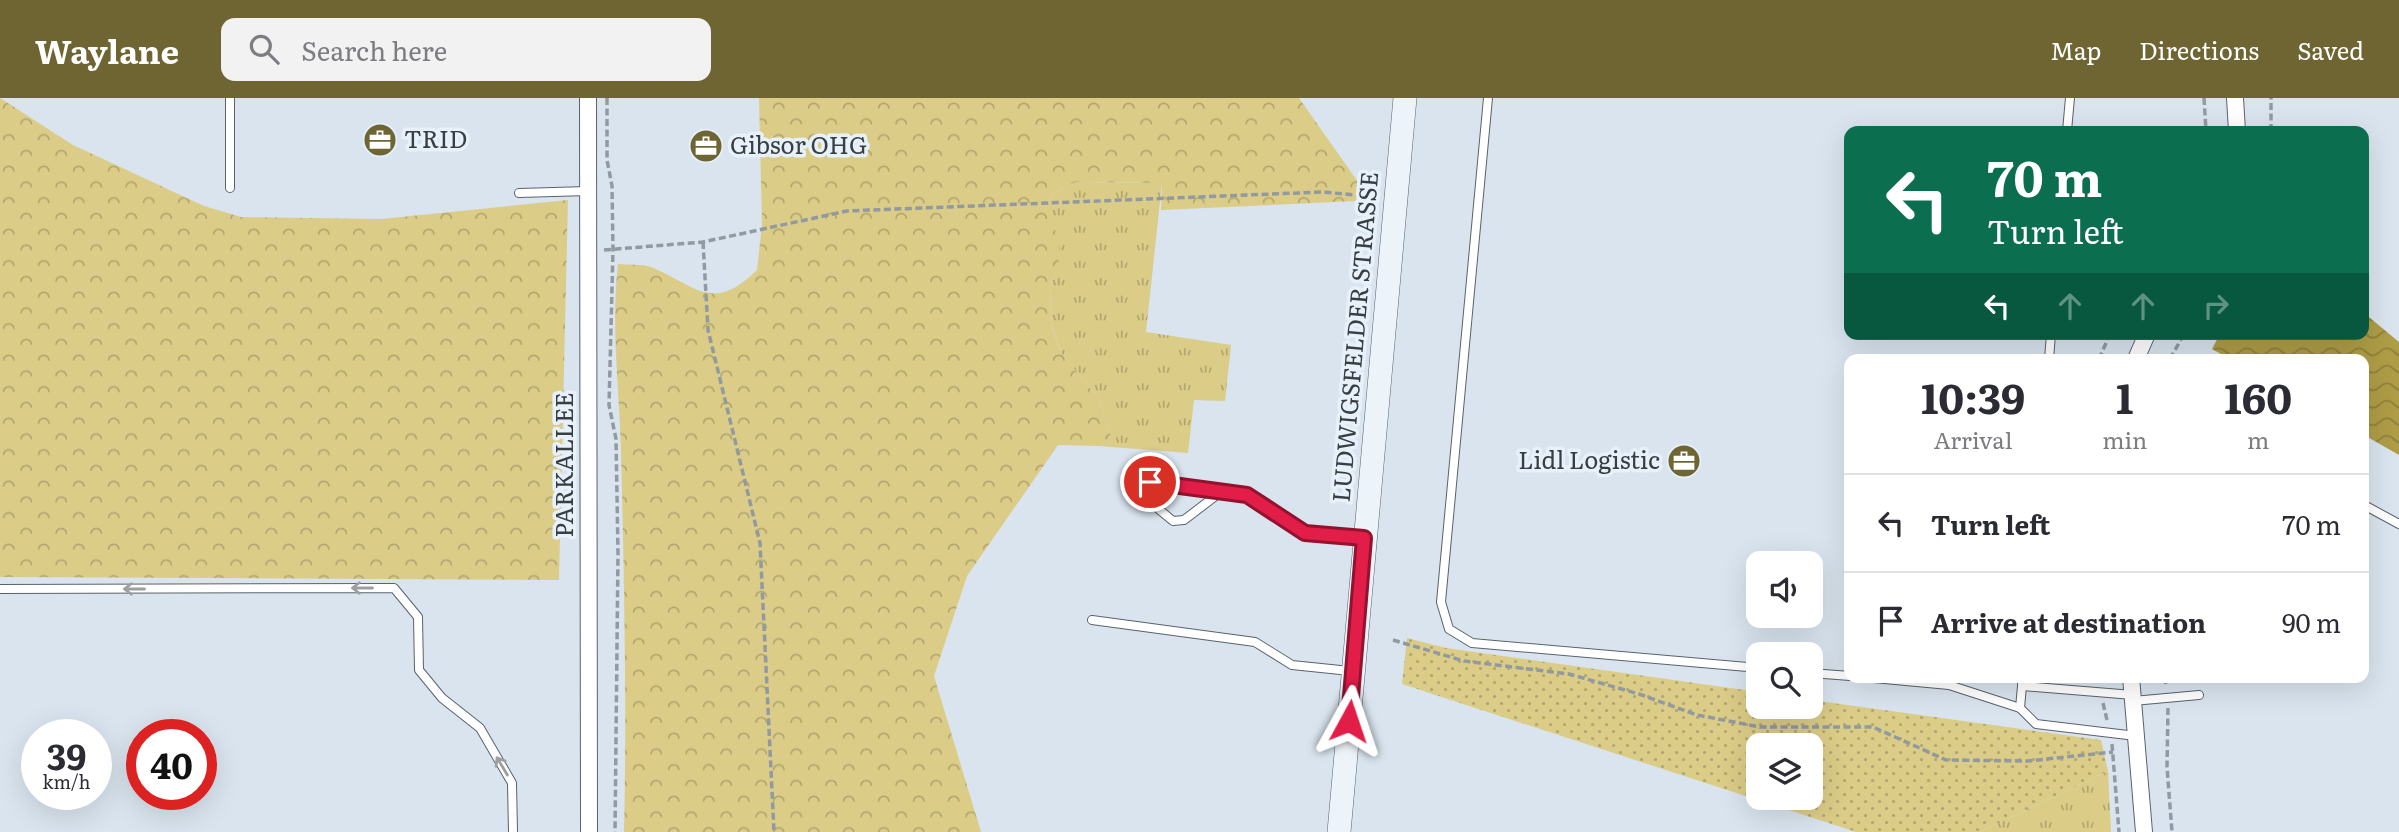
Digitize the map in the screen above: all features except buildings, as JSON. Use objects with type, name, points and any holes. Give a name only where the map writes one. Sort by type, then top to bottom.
[{"type":"street","name":"PARKALLEE","points":[[588,98],[589,832]]},
{"type":"street","name":"LUDWIGSFELDER STRASSE","points":[[1339,832],[1405,98]]},
{"type":"street","points":[[2235,98],[2237,126]]},
{"type":"street","points":[[2132,683],[2144,832]]},
{"type":"lane","points":[[230,98],[230,188]]},
{"type":"lane","points":[[1488,98],[1441,602],[1449,629],[1472,643],[1746,667]]},
{"type":"lane","points":[[2067,126],[2070,98]]},
{"type":"lane","points":[[519,193],[588,191]]},
{"type":"lane","points":[[1222,491],[1184,520],[1173,521],[1156,507],[1150,482],[1222,491],[1247,495],[1305,533],[1364,538]]},
{"type":"lane","points":[[2369,508],[2399,524]]},
{"type":"lane","points":[[0,589],[394,588],[418,617],[419,670],[442,698],[480,728],[512,783],[513,832]]},
{"type":"lane","points":[[1091,620],[1255,642],[1292,665],[1353,671]]},
{"type":"lane","points":[[1823,674],[1844,676]]},
{"type":"lane","points":[[1928,683],[1949,685],[2020,708],[2036,724],[2137,736]]},
{"type":"lane","points":[[2020,708],[2022,683]]},
{"type":"lane","points":[[2030,683],[2133,698],[2167,699],[2199,695]]},
{"type":"path","points":[[607,98],[607,160],[612,186],[613,250],[608,352],[609,404],[616,439],[618,553],[615,832]]},
{"type":"path","points":[[2204,98],[2206,126]]},
{"type":"path","points":[[2271,98],[2271,126]]},
{"type":"path","points":[[588,248],[613,250],[703,242],[847,211],[1323,192],[1395,199]]},
{"type":"path","points":[[703,242],[708,330],[760,543],[774,832]]},
{"type":"path","points":[[1393,640],[1464,661],[1569,674],[1639,694],[1697,715],[1760,727],[1873,727],[1945,760],[2028,761],[2113,752]]},
{"type":"path","points":[[2166,683],[2172,832]]},
{"type":"path","points":[[2101,692],[2111,732],[2119,832]]},
{"type":"green space","points":[[0,98],[73,145],[204,206],[241,217],[381,219],[568,200],[559,580],[0,577]]},
{"type":"green space","points":[[759,98],[1299,98],[1358,182],[1356,201],[1161,210],[1162,183],[1076,182],[1053,193],[1044,209],[1060,240],[1058,269],[1050,284],[1051,325],[1062,354],[1100,400],[1111,436],[1099,446],[1058,445],[967,576],[934,676],[981,832],[624,832],[624,593],[615,333],[618,264],[651,267],[693,288],[716,293],[728,291],[757,270],[762,225]]},
{"type":"green space","points":[[1076,182],[1162,183],[1146,332],[1231,345],[1225,401],[1194,400],[1188,453],[1099,446],[1111,436],[1100,400],[1062,354],[1051,324],[1050,284],[1058,269],[1044,209],[1053,193]]},
{"type":"green space","points":[[1407,638],[1446,648],[1746,690],[1746,719],[1823,719],[1823,702],[2101,740],[2108,771],[1980,832],[1856,832],[1789,810],[1823,810],[1823,733],[1746,733],[1746,796],[1402,684]]},
{"type":"green space","points":[[2108,771],[2111,832],[1980,832]]},
{"type":"water","points":[[2369,317],[2399,342],[2399,455],[2369,438],[2369,354],[2221,354],[2212,349],[2217,340],[2369,340]]},
{"type":"place","name":"TRID","points":[[380,140]]},
{"type":"place","name":"Gibsor OHG","points":[[706,146]]},
{"type":"place","name":"Lidl Logistic","points":[[1684,461]]},
{"type":"route","points":[[1150,482],[1247,495],[1305,533],[1331,533],[1364,538],[1349,721]]}]
